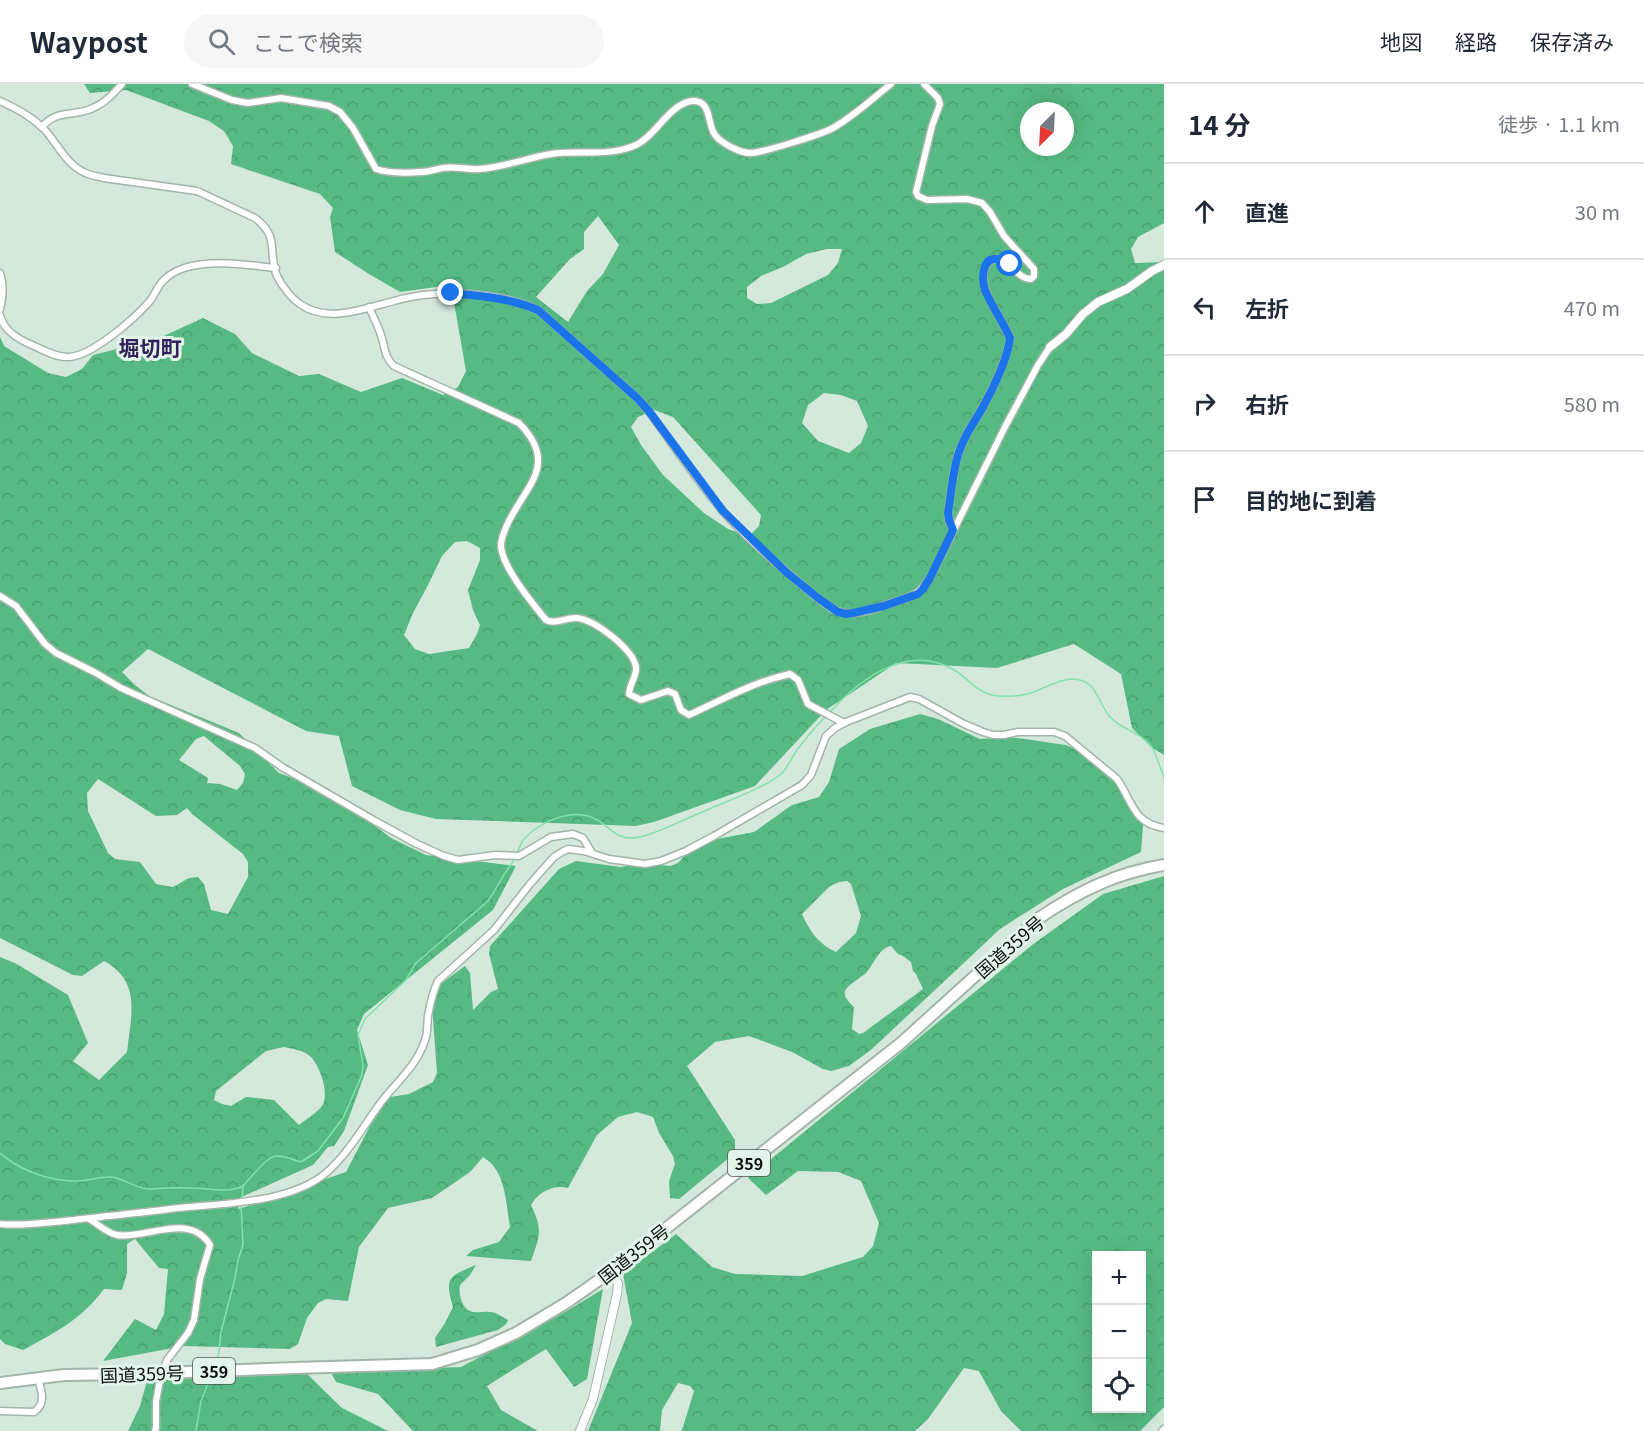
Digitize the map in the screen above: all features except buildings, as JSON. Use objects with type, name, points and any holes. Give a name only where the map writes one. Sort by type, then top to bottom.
[{"type":"highway","name":"国道359号","points":[[0,1383],[64,1375],[432,1364],[478,1350],[516,1333],[566,1304],[612,1271],[901,1043],[1039,918],[1062,902],[1094,885],[1133,871],[1164,865]]},
{"type":"street","points":[[42,127],[46,121],[56,116],[93,108],[108,98],[122,84]]},
{"type":"street","points":[[192,84],[232,100],[248,103],[281,98],[329,106],[340,112],[353,128],[376,169],[384,172],[421,172],[449,167],[488,168],[552,154],[625,149],[642,142],[667,116],[690,101],[697,101],[705,106],[709,113],[712,132],[716,137],[736,150],[750,153],[760,152],[820,134],[832,128],[891,84]]},
{"type":"street","points":[[924,84],[938,98],[940,104],[932,126],[916,192],[918,196],[927,200],[973,199],[982,203],[1004,236],[1034,269],[1034,276],[1027,279],[1010,264],[998,259],[987,263],[984,268],[985,289],[1010,338],[1005,358],[983,407],[957,455],[948,513],[953,530]]},
{"type":"street","points":[[0,101],[28,115],[42,127],[68,161],[79,170],[92,176],[197,191],[255,218],[270,234],[277,275],[284,287],[300,304],[312,310],[322,313],[344,313],[416,296],[451,293],[504,299],[538,310],[637,398],[723,511],[738,527],[818,598],[838,612],[846,614],[884,606],[918,594],[923,589],[1005,427],[1050,347],[1098,302],[1127,288],[1164,265]]},
{"type":"street","points":[[0,315],[5,326],[22,340],[56,355],[78,356],[92,350],[110,336],[151,300],[164,279],[184,268],[205,264],[231,264],[276,268]]},
{"type":"street","points":[[0,275],[3,292],[0,309]]},
{"type":"street","points":[[369,307],[381,335],[384,352],[394,366],[519,423],[526,430],[536,448],[538,470],[501,538],[504,559],[526,596],[546,620],[555,622],[575,617],[592,623],[630,655],[636,671],[629,694],[641,700],[668,691],[675,694],[681,710],[689,715],[749,686],[790,674],[798,680],[808,704],[844,723]]},
{"type":"street","points":[[0,596],[16,606],[45,644],[56,653],[121,688],[255,748],[282,767],[375,821],[444,856],[458,860],[495,855],[519,855],[551,837],[573,834],[583,838],[592,854]]},
{"type":"street","points":[[0,1224],[88,1219],[188,1206],[228,1204],[251,1201],[305,1185],[322,1175],[345,1153],[383,1099],[419,1055],[426,1040],[433,992],[438,981],[494,930],[554,857],[568,849],[584,851],[609,859],[645,864],[661,861],[686,851],[802,785],[811,775],[826,736],[835,728],[910,697],[919,699],[964,724],[993,735],[1054,732],[1065,736],[1117,779],[1136,813],[1144,821],[1158,828],[1164,828]]},
{"type":"street","points":[[88,1219],[117,1235],[178,1228],[191,1230],[204,1236],[210,1245],[200,1279],[194,1320],[188,1333],[167,1360],[159,1386],[155,1431]]},
{"type":"street","points":[[580,1431],[593,1399],[617,1294],[618,1284],[612,1271]]},
{"type":"street","points":[[0,1411],[29,1413],[38,1410],[43,1398],[38,1378]]},
{"type":"green space","points":[[84,84],[1164,84],[1164,223],[1138,237],[1131,249],[1135,263],[1164,262],[1164,755],[1151,747],[1132,728],[1121,674],[1074,644],[997,668],[896,663],[826,710],[755,786],[654,822],[636,826],[436,819],[400,810],[352,786],[339,736],[306,731],[148,649],[122,672],[135,685],[149,696],[239,733],[279,773],[332,793],[391,838],[426,855],[516,866],[493,910],[364,1014],[357,1030],[368,1065],[344,1131],[334,1146],[328,1147],[313,1165],[235,1200],[239,1209],[346,1172],[370,1126],[390,1097],[409,1094],[433,1082],[437,1073],[432,1005],[435,988],[465,966],[470,973],[473,1010],[491,992],[498,989],[489,954],[490,946],[559,869],[576,861],[621,867],[642,863],[670,866],[678,863],[696,843],[754,832],[792,805],[819,797],[829,782],[839,749],[870,729],[920,714],[938,719],[980,739],[1010,737],[1066,745],[1084,753],[1109,773],[1139,808],[1143,826],[1141,852],[1063,889],[1000,929],[872,1049],[849,1066],[831,1071],[823,1069],[792,1052],[749,1036],[715,1042],[687,1066],[735,1140],[735,1150],[730,1157],[679,1199],[670,1198],[669,1181],[675,1164],[653,1117],[637,1112],[618,1117],[597,1135],[568,1188],[552,1188],[534,1200],[531,1205],[539,1233],[531,1261],[466,1256],[473,1250],[499,1242],[510,1227],[501,1179],[491,1163],[483,1157],[470,1172],[432,1198],[388,1208],[359,1247],[348,1301],[326,1299],[318,1303],[307,1318],[298,1344],[290,1349],[184,1346],[103,1361],[135,1319],[156,1330],[164,1314],[168,1269],[159,1268],[135,1239],[127,1244],[127,1273],[122,1290],[104,1289],[77,1317],[23,1350],[5,1344],[0,1339],[0,957],[15,963],[68,995],[88,1043],[73,1061],[99,1080],[127,1052],[132,1012],[129,989],[124,979],[116,969],[104,961],[82,976],[73,975],[0,938],[0,337],[4,346],[48,373],[66,377],[82,369],[93,355],[157,339],[203,318],[235,334],[252,353],[299,376],[319,374],[361,392],[402,378],[443,395],[458,387],[466,371],[451,285],[400,292],[369,274],[335,252],[330,217],[333,208],[320,194],[231,164],[233,146],[224,131],[209,121],[126,90],[90,93]],"holes":[[[598,216],[619,245],[603,274],[587,291],[568,322],[536,297],[570,259],[584,249],[584,232]],[[827,249],[842,249],[838,263],[828,275],[771,303],[757,304],[747,298],[747,287],[761,276],[806,254]],[[824,393],[841,395],[857,401],[868,426],[861,443],[849,453],[818,441],[802,423],[808,405]],[[654,410],[673,417],[761,515],[759,526],[749,536],[728,529],[704,513],[663,475],[641,445],[631,427],[638,417]],[[467,541],[480,548],[480,560],[468,590],[480,625],[469,648],[429,654],[415,649],[404,635],[442,556],[455,542]],[[204,736],[240,766],[245,774],[243,783],[237,790],[220,784],[207,783],[208,778],[179,760],[196,739]],[[98,779],[156,816],[177,815],[187,808],[243,854],[248,862],[248,877],[228,914],[211,910],[204,884],[198,877],[189,878],[173,887],[156,884],[140,862],[115,859],[108,853],[88,811],[87,793]],[[847,881],[851,884],[861,916],[856,933],[836,952],[815,936],[802,914],[830,886]],[[891,946],[898,954],[911,962],[913,971],[923,989],[859,1034],[852,1029],[854,1007],[846,998],[845,991],[866,973],[883,950]],[[284,1047],[302,1051],[311,1057],[318,1067],[324,1088],[324,1101],[315,1113],[299,1125],[274,1100],[246,1097],[231,1106],[214,1100],[216,1091],[266,1051]]]},
{"type":"green space","points":[[1164,876],[1164,1407],[1140,1431],[1021,1431],[1001,1411],[979,1371],[964,1368],[928,1419],[915,1431],[681,1431],[694,1391],[690,1386],[678,1383],[662,1410],[660,1431],[588,1431],[632,1323],[623,1274],[676,1234],[712,1267],[735,1274],[802,1276],[863,1257],[873,1246],[879,1223],[861,1181],[838,1172],[798,1171],[766,1195],[748,1178],[1032,945],[1103,894]]},
{"type":"green space","points":[[476,1265],[460,1285],[463,1304],[472,1312],[492,1312],[508,1320],[498,1330],[436,1347],[435,1338],[453,1307],[449,1283],[454,1275]]},
{"type":"green space","points":[[603,1289],[587,1379],[574,1387],[546,1349],[487,1386],[501,1410],[538,1431],[413,1431],[378,1394],[336,1382],[330,1371],[461,1367],[565,1312]]},
{"type":"green space","points":[[218,1365],[305,1372],[342,1408],[388,1431],[128,1431],[140,1406],[147,1381],[158,1368]]},
{"type":"waterway","points":[[830,712],[856,687],[886,668],[903,662],[920,660],[937,663],[959,673],[981,691],[998,696],[1023,695],[1056,682],[1081,680],[1092,687],[1111,718],[1148,742],[1164,777]]},
{"type":"waterway","points":[[517,854],[522,841],[538,827],[563,816],[588,816],[602,823],[617,835],[640,837],[743,795],[782,773],[800,746],[827,715]]},
{"type":"waterway","points":[[0,1153],[22,1168],[46,1177],[71,1181],[112,1177],[148,1189],[231,1190],[243,1186],[272,1157],[282,1156],[301,1162],[318,1151],[343,1118],[362,1075],[363,1065],[358,1035],[365,1019],[406,980],[416,963],[487,902],[515,858]]},
{"type":"waterway","points":[[242,1200],[243,1186]]},
{"type":"waterway","points":[[215,1366],[221,1332],[243,1245],[241,1204]]},
{"type":"waterway","points":[[196,1431],[201,1401],[211,1376]]},
{"type":"district","name":"堀切町","points":[[150,347]]},
{"type":"route","points":[[451,293],[504,299],[538,310],[637,398],[723,511],[738,527],[818,598],[838,612],[846,614],[884,606],[918,594],[930,578],[953,530],[948,513],[957,455],[983,407],[1005,358],[1010,338],[985,289],[984,268],[987,263],[998,259],[1010,264]]}]
